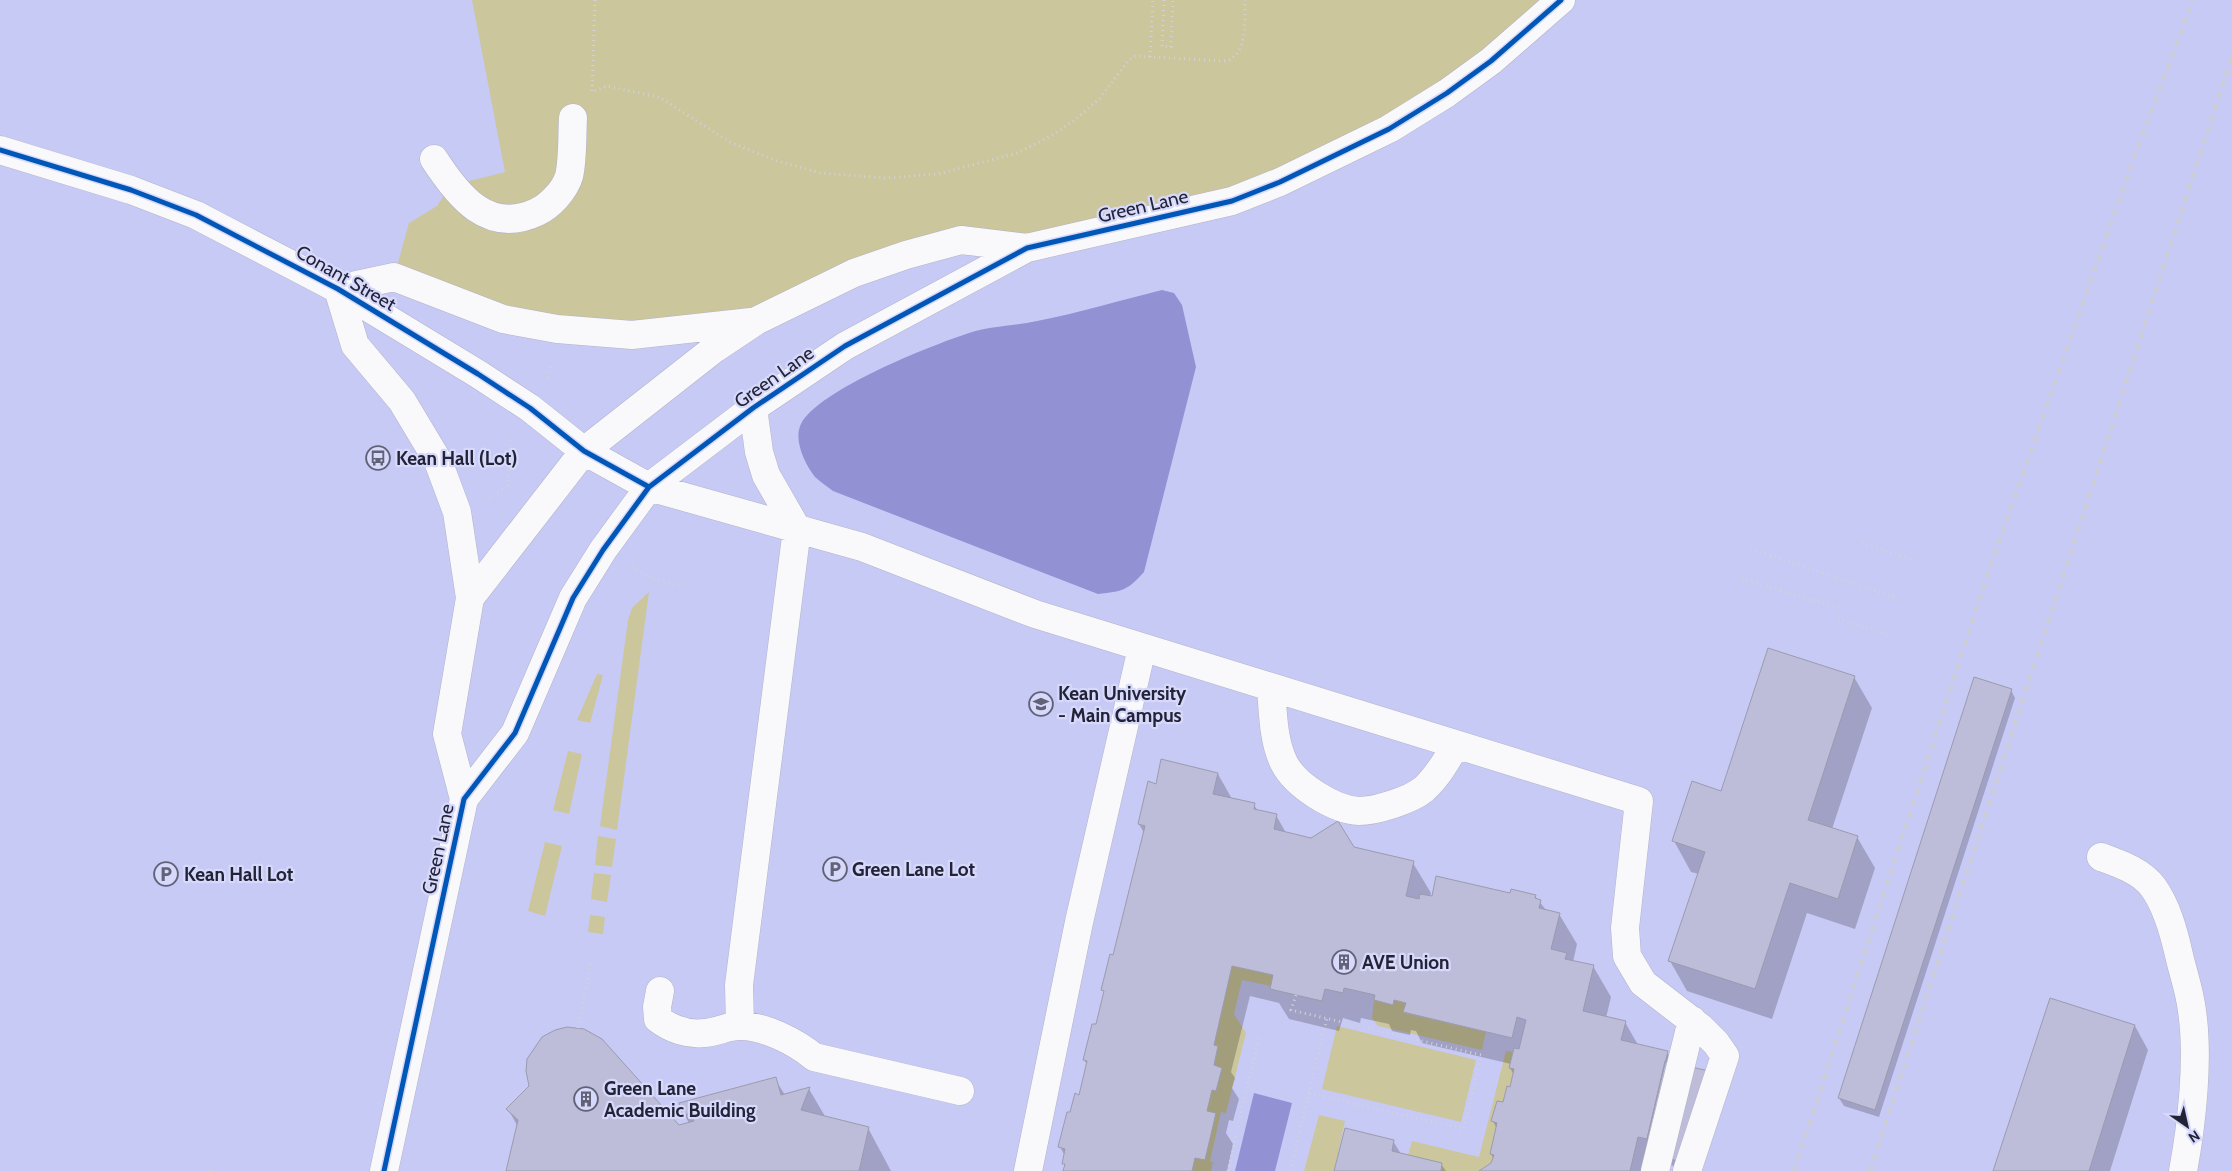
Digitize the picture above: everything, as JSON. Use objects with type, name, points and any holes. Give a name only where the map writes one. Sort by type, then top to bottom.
[{"type":"street","name":"Green Lane","points":[[384,1171],[464,799],[515,733],[573,598],[603,550],[649,487],[754,408],[845,346],[1027,248],[1232,201],[1280,182],[1389,129],[1447,93],[1491,60],[1561,0]]},
{"type":"street","points":[[434,159],[451,186],[474,207],[489,216],[506,220],[526,217],[545,208],[560,193],[569,176],[573,118]]},
{"type":"street","name":"Conant Street","points":[[0,150],[131,190],[196,215],[338,289],[530,408],[584,451],[649,487],[862,547],[1035,614],[1454,746],[1639,802],[1624,928],[1626,956],[1643,983],[1692,1020]]},
{"type":"street","name":"Green Lane","points":[[464,799],[447,734],[470,598],[539,506],[584,451],[714,349],[756,321],[854,274],[906,255],[961,240],[1027,248]]},
{"type":"street","name":"Conant Street","points":[[338,289],[394,278],[503,319],[557,329],[632,335],[756,321]]},
{"type":"street","name":"Conant Street","points":[[338,289],[355,345],[402,401],[438,461],[457,512],[470,598]]},
{"type":"street","points":[[740,1026],[739,985],[797,529],[766,475],[759,452],[754,408]]},
{"type":"street","points":[[1028,1171],[1080,922],[1142,648]]},
{"type":"street","points":[[1271,688],[1274,729],[1284,763],[1303,787],[1335,804],[1359,811],[1395,804],[1422,790],[1442,769],[1454,746]]},
{"type":"street","points":[[2101,857],[2129,867],[2153,887],[2165,911],[2175,939],[2192,1011],[2195,1053],[2188,1142],[2183,1171]]},
{"type":"street","points":[[660,991],[657,1007],[658,1019],[671,1029],[704,1034],[740,1026],[772,1033],[800,1045],[814,1057],[960,1091]]},
{"type":"street","points":[[1655,1171],[1692,1020]]},
{"type":"street","points":[[1688,1171],[1724,1056],[1716,1043],[1692,1020]]},
{"type":"path","points":[[595,0],[592,93],[606,86],[659,97],[730,142],[774,160],[821,173],[885,178],[938,174],[1017,153],[1051,136],[1075,120],[1100,98],[1128,61],[1135,56],[1226,61],[1235,58],[1240,50],[1243,39],[1245,0]]},
{"type":"path","points":[[1150,57],[1153,0]]},
{"type":"path","points":[[1164,0],[1162,46],[1171,47],[1174,0]]},
{"type":"path","points":[[485,501],[508,486],[508,448],[514,432]]},
{"type":"path","points":[[1862,544],[1915,560]]},
{"type":"path","points":[[603,550],[654,579],[682,586]]},
{"type":"path","points":[[1751,550],[1902,600]]},
{"type":"path","points":[[1742,578],[1841,609]]},
{"type":"path","points":[[1838,619],[1890,636]]},
{"type":"path","points":[[578,1028],[590,962]]},
{"type":"path","points":[[1296,996],[1292,1010],[1481,1055],[1464,1130],[1309,1092]]},
{"type":"path","points":[[1290,1171],[1327,1018]]},
{"type":"path","points":[[1228,1171],[1259,1037]]},
{"type":"shaded area","name":"Kean University - Main Campus","points":[[0,0],[2232,0],[2232,1171],[0,1171]]},
{"type":"shaded area","points":[[472,0],[1561,0],[1491,61],[1280,182],[1027,248],[961,240],[756,321],[557,329],[394,277],[409,223],[437,206],[445,194],[461,183],[505,172]]},
{"type":"shaded area","points":[[1162,290],[1174,293],[1182,305],[1196,367],[1144,572],[1129,587],[1098,594],[833,491],[815,477],[804,459],[798,437],[801,424],[812,411],[829,397],[878,370],[952,339],[977,331],[1053,318]]},
{"type":"shaded area","points":[[649,592],[617,830],[600,826],[628,620],[632,608]]},
{"type":"shaded area","points":[[597,674],[603,675],[590,723],[577,720]]},
{"type":"shaded area","points":[[568,751],[582,754],[569,814],[553,810]]},
{"type":"shaded area","points":[[598,836],[616,839],[612,867],[595,865]]},
{"type":"shaded area","points":[[545,842],[562,846],[545,916],[528,911]]},
{"type":"shaded area","points":[[594,873],[611,875],[607,902],[591,899]]},
{"type":"shaded area","points":[[590,915],[605,917],[603,934],[588,932]]},
{"type":"shaded area","points":[[1232,966],[1273,975],[1271,986],[1242,980],[1234,1014],[1246,1033],[1226,1113],[1221,1112],[1210,1161],[1213,1162],[1211,1171],[1192,1171],[1195,1158],[1216,1113],[1207,1111],[1212,1090],[1216,1091],[1222,1068],[1214,1065],[1214,1045]]},
{"type":"shaded area","points":[[1374,1000],[1392,1005],[1394,1000],[1406,1003],[1404,1013],[1486,1032],[1482,1050],[1378,1026],[1372,1018]]},
{"type":"shaded area","points":[[1337,1026],[1476,1060],[1461,1122],[1322,1089]]},
{"type":"shaded area","points":[[1506,1051],[1513,1052],[1509,1068],[1514,1069],[1510,1087],[1507,1086],[1503,1102],[1497,1101],[1491,1121],[1497,1123],[1490,1154],[1494,1155],[1491,1163],[1479,1171],[1441,1171],[1442,1163],[1408,1155],[1412,1141],[1479,1157]]},
{"type":"shaded area","points":[[1254,1093],[1292,1103],[1275,1171],[1235,1171]]},
{"type":"shaded area","points":[[1319,1115],[1345,1121],[1334,1171],[1304,1171]]},
{"type":"building","points":[[1768,648],[1855,676],[1808,820],[1858,836],[1838,899],[1790,883],[1755,989],[1668,961],[1705,852],[1672,841],[1692,781],[1721,791]]},
{"type":"building","points":[[1974,677],[2012,689],[1875,1110],[1838,1098]]},
{"type":"building","name":"AVE Union","points":[[1161,759],[1218,773],[1213,794],[1255,803],[1254,809],[1277,814],[1274,829],[1311,838],[1338,821],[1354,847],[1414,861],[1406,896],[1419,899],[1420,894],[1432,896],[1436,876],[1510,893],[1511,889],[1536,895],[1535,898],[1541,900],[1539,908],[1560,913],[1551,949],[1567,953],[1565,959],[1594,965],[1583,1011],[1626,1021],[1621,1040],[1668,1051],[1647,1139],[1638,1137],[1630,1171],[1479,1171],[1491,1163],[1494,1155],[1490,1154],[1497,1123],[1491,1121],[1497,1101],[1503,1102],[1507,1086],[1510,1087],[1514,1069],[1509,1068],[1514,1048],[1519,1049],[1526,1020],[1517,1017],[1512,1038],[1403,1012],[1406,1003],[1394,1000],[1393,1005],[1374,1000],[1375,995],[1344,988],[1343,993],[1325,989],[1322,1001],[1270,989],[1273,975],[1232,966],[1214,1045],[1218,1046],[1214,1065],[1222,1068],[1216,1091],[1212,1090],[1207,1111],[1216,1113],[1205,1160],[1195,1158],[1192,1171],[1063,1171],[1065,1164],[1062,1164],[1065,1149],[1058,1147],[1067,1112],[1070,1112],[1075,1093],[1079,1095],[1087,1061],[1083,1060],[1092,1024],[1096,1024],[1104,991],[1101,990],[1110,954],[1113,955],[1145,826],[1138,824],[1148,781],[1156,784]]},
{"type":"building","points":[[2050,998],[2135,1025],[2089,1171],[1993,1171]]},
{"type":"building","name":"Green Lane Academic Building","points":[[567,1027],[584,1029],[602,1039],[679,1125],[694,1121],[691,1113],[683,1115],[679,1103],[776,1077],[781,1095],[810,1087],[801,1110],[869,1127],[859,1171],[506,1171],[518,1120],[506,1109],[529,1086],[526,1071],[527,1059],[542,1037],[555,1030]]},
{"type":"building","points":[[1665,1061],[1709,1071],[1686,1163],[1654,1155],[1657,1141],[1647,1139]]},
{"type":"building","points":[[1345,1128],[1394,1140],[1392,1151],[1442,1163],[1441,1171],[1334,1171]]},
{"type":"railway","points":[[1794,1171],[1985,582],[2131,166],[2193,0]]},
{"type":"railway","points":[[1870,1171],[2232,56]]},
{"type":"cycle path","points":[[384,1171],[464,799],[515,733],[573,598],[603,550],[649,487],[753,408],[845,346],[1027,248],[1232,201],[1280,182],[1389,129],[1447,93],[1491,61],[1561,0]]},
{"type":"cycle path","points":[[0,150],[131,190],[196,215],[338,289],[478,374],[530,408],[584,451],[649,487]]},
{"type":"place","name":"Kean Hall (Lot)","points":[[378,458]]},
{"type":"place","name":"Kean University - Main Campus","points":[[1041,704]]},
{"type":"place","name":"Green Lane Lot","points":[[835,869]]},
{"type":"place","name":"Kean Hall Lot","points":[[166,874]]},
{"type":"place","name":"AVE Union","points":[[1344,962]]},
{"type":"place","name":"Green Lane Academic Building","points":[[586,1099]]}]
